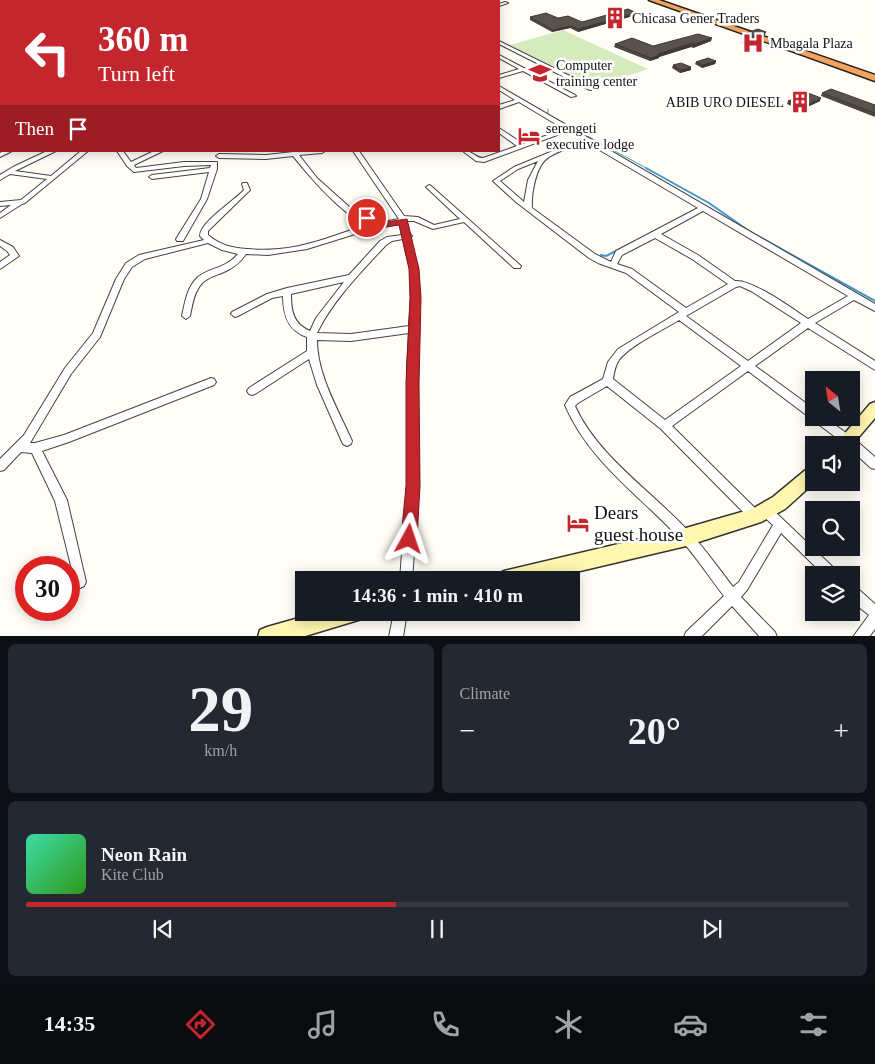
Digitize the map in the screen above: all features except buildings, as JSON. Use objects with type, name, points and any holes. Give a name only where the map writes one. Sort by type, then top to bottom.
[{"type":"highway","points":[[652,0],[875,78]]},
{"type":"highway","points":[[667,0],[875,73]]},
{"type":"street","points":[[500,4],[506,3]]},
{"type":"street","points":[[500,43],[592,89]]},
{"type":"street","points":[[500,57],[573,96]]},
{"type":"street","points":[[0,61],[0,81]]},
{"type":"street","points":[[500,77],[523,69]]},
{"type":"street","points":[[500,90],[588,139],[875,308]]},
{"type":"street","points":[[500,107],[519,100]]},
{"type":"street","points":[[467,152],[476,160],[482,161],[569,129]]},
{"type":"street","points":[[500,131],[522,146]]},
{"type":"street","points":[[588,139],[516,168],[496,181],[502,188],[592,256],[629,271],[748,366],[805,407]]},
{"type":"street","points":[[3,174],[51,152]]},
{"type":"street","points":[[0,204],[23,202],[85,152]]},
{"type":"street","points":[[121,152],[129,165],[137,170],[164,166],[213,166]]},
{"type":"street","points":[[129,165],[158,152]]},
{"type":"street","points":[[160,152],[164,166]]},
{"type":"street","points":[[248,158],[255,152]]},
{"type":"street","points":[[180,239],[204,199],[213,166],[221,154],[248,158],[306,152]]},
{"type":"street","points":[[357,152],[403,219],[408,236],[415,284],[412,375],[413,486],[407,571]]},
{"type":"street","points":[[291,153],[354,215],[367,218],[376,226]]},
{"type":"street","points":[[528,208],[530,181],[545,155]]},
{"type":"street","points":[[152,177],[213,166]]},
{"type":"street","points":[[3,174],[52,178]]},
{"type":"street","points":[[245,184],[247,190],[236,204],[215,219],[204,231],[204,236],[208,241],[223,248],[245,252],[291,250],[403,219],[415,219],[433,227],[465,220]]},
{"type":"street","points":[[429,187],[516,266]]},
{"type":"street","points":[[0,216],[20,202]]},
{"type":"street","points":[[613,265],[619,253],[656,235],[686,216],[703,208]]},
{"type":"street","points":[[656,235],[695,257],[734,284]]},
{"type":"street","points":[[347,441],[322,385],[312,352],[312,335],[319,320],[352,277],[382,243],[390,239],[408,236]]},
{"type":"street","points":[[0,466],[21,447],[35,428],[68,371],[96,334],[120,280],[129,265],[142,257],[208,241]]},
{"type":"street","points":[[0,242],[16,256],[0,266]]},
{"type":"street","points":[[186,316],[190,294],[197,283],[204,276],[234,265],[245,252]]},
{"type":"street","points":[[235,314],[261,299],[287,291],[352,277]]},
{"type":"street","points":[[608,380],[610,365],[615,356],[636,340],[734,284],[741,284],[754,289],[875,366]]},
{"type":"street","points":[[287,291],[288,312],[292,322],[300,331],[312,335],[339,337],[415,329]]},
{"type":"street","points":[[665,426],[808,323],[854,296]]},
{"type":"street","points":[[252,391],[312,352]]},
{"type":"street","points":[[608,380],[665,426],[760,514],[780,524],[824,566]]},
{"type":"street","points":[[608,380],[574,400],[570,405],[570,410],[604,457],[686,537],[733,597],[770,636]]},
{"type":"street","points":[[21,447],[35,448],[100,426],[211,382]]},
{"type":"street","points":[[851,436],[875,408]]},
{"type":"street","points":[[827,426],[839,436]]},
{"type":"street","points":[[35,448],[61,500],[74,556]]},
{"type":"street","points":[[860,453],[875,464]]},
{"type":"street","points":[[542,571],[686,537],[760,514],[786,497],[805,481]]},
{"type":"street","points":[[691,636],[733,597],[742,586],[780,524]]},
{"type":"street","points":[[860,600],[875,612]]},
{"type":"street","points":[[860,636],[875,618]]},
{"type":"street","points":[[268,636],[322,621]]},
{"type":"street","points":[[396,636],[399,621]]},
{"type":"green space","points":[[563,30],[648,69],[593,88],[510,45]]},
{"type":"waterway","points":[[548,109],[548,114],[552,117]]},
{"type":"waterway","points":[[556,119],[648,169]]},
{"type":"waterway","points":[[646,168],[709,203],[749,231],[875,301]]},
{"type":"waterway","points":[[676,220],[687,214]]},
{"type":"waterway","points":[[601,255],[606,256],[630,244]]},
{"type":"place","name":"Chicasa Gener Traders","points":[[615,18]]},
{"type":"place","name":"Mbagala Plaza","points":[[753,43]]},
{"type":"place","name":"Computer training center","points":[[540,73]]},
{"type":"place","name":"ABIB URO DIESEL","points":[[800,102]]},
{"type":"place","name":"serengeti executive lodge","points":[[529,136]]},
{"type":"place","name":"Dears guest house","points":[[578,523]]},
{"type":"route","points":[[367,218],[376,226],[404,221],[414,269],[415,329],[412,383],[414,437],[409,539]]}]
